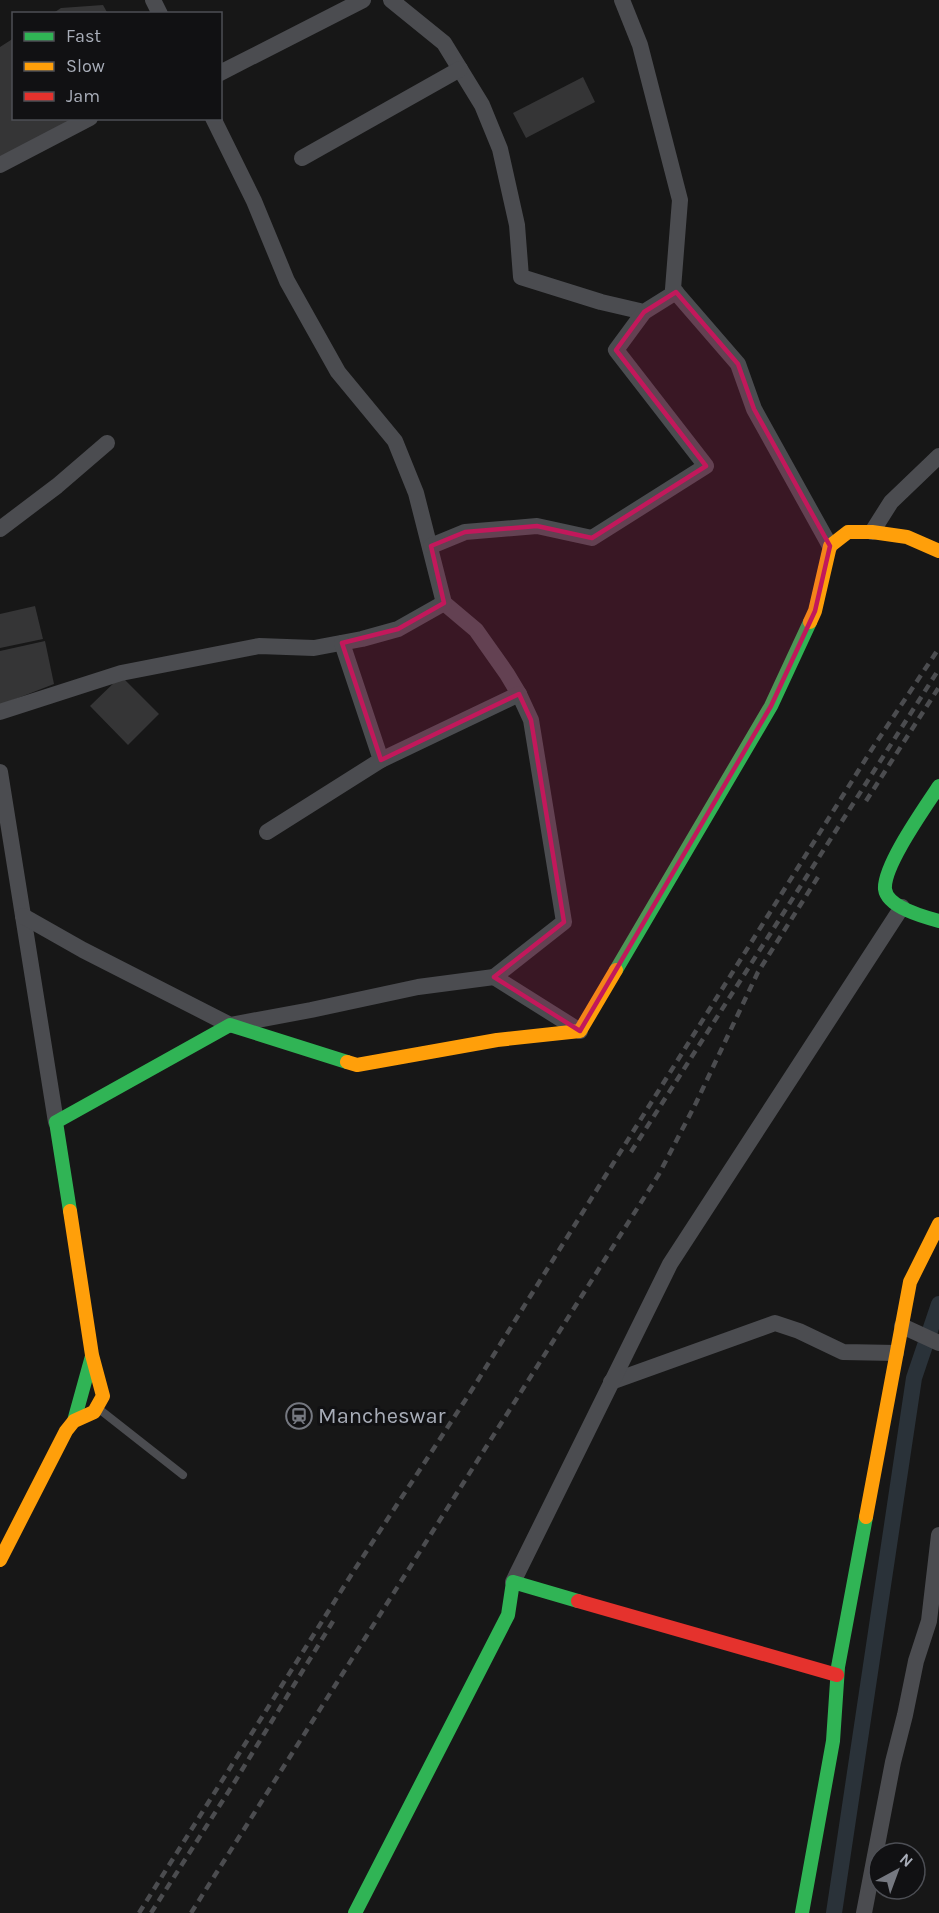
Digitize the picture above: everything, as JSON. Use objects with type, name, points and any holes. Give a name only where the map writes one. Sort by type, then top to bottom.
[{"type":"street","points":[[222,72],[363,0]]},
{"type":"street","points":[[391,0],[444,43],[482,105],[500,148],[517,225],[521,277],[602,302],[644,312]]},
{"type":"street","points":[[622,0],[640,45],[680,200],[673,289],[738,364],[754,409],[830,546]]},
{"type":"street","points":[[303,158],[460,69]]},
{"type":"street","points":[[0,165],[86,120]]},
{"type":"street","points":[[56,1122],[230,1025],[418,987],[494,977],[564,922],[531,720],[519,694],[476,630],[444,603],[416,493],[395,441],[338,372],[287,281],[254,201],[214,120]]},
{"type":"street","points":[[431,546],[465,532],[537,526],[591,538],[706,466],[616,350],[644,312],[676,292]]},
{"type":"street","points":[[0,529],[57,486],[107,443]]},
{"type":"street","points":[[872,532],[891,502],[939,456]]},
{"type":"street","points":[[580,1031],[771,706],[815,611],[830,546],[848,532],[872,532],[907,537],[939,551]]},
{"type":"street","points":[[0,712],[121,673],[259,646],[314,648],[362,639],[398,629],[444,603]]},
{"type":"street","points":[[342,643],[381,760]]},
{"type":"street","points":[[267,832],[381,760],[519,694]]},
{"type":"street","points":[[0,772],[92,1355],[103,1396],[94,1412],[74,1421]]},
{"type":"street","points":[[939,786],[887,875],[885,889],[894,903],[939,921]]},
{"type":"street","points":[[355,1913],[508,1614],[513,1582],[670,1264],[902,907]]},
{"type":"street","points":[[23,916],[83,950],[230,1025],[357,1065],[497,1040],[580,1031]]},
{"type":"street","points":[[494,977],[580,1031]]},
{"type":"street","points":[[802,1913],[833,1741],[837,1675],[910,1282],[939,1224]]},
{"type":"street","points":[[611,1382],[775,1323],[799,1331],[843,1352],[897,1353]]},
{"type":"street","points":[[902,1326],[939,1343]]},
{"type":"street","points":[[0,1560],[66,1431],[74,1421],[92,1355]]},
{"type":"street","points":[[864,1913],[893,1762],[916,1661],[929,1621],[939,1535]]},
{"type":"street","points":[[513,1582],[837,1675]]},
{"type":"lane","points":[[97,1407],[183,1475]]},
{"type":"highlighted area","points":[[676,292],[738,364],[754,409],[830,546],[815,611],[771,706],[580,1031],[494,977],[564,922],[531,720],[519,694],[381,760],[342,643],[398,629],[444,603],[431,546],[465,532],[537,526],[592,538],[706,466],[616,350],[644,312]]},
{"type":"building","points":[[103,5],[107,12],[55,12],[61,8]]},
{"type":"building","points":[[12,39],[12,120],[72,120],[0,159],[0,47]]},
{"type":"building","points":[[583,77],[595,102],[526,138],[513,113]]},
{"type":"building","points":[[35,606],[43,639],[0,648],[0,614]]},
{"type":"building","points":[[45,641],[54,684],[0,705],[0,651]]},
{"type":"building","points":[[121,676],[159,714],[128,745],[90,706]]},
{"type":"waterway","points":[[834,1913],[914,1378],[939,1304]]},
{"type":"railway","points":[[139,1913],[353,1572],[468,1396],[872,749],[939,648]]},
{"type":"railway","points":[[631,1152],[939,669]]},
{"type":"railway","points":[[866,801],[939,687]]},
{"type":"railway","points":[[191,1913],[659,1174],[696,1103],[758,972],[818,877]]},
{"type":"railway","points":[[151,1913],[335,1618]]},
{"type":"traffic: fast","points":[[616,970],[771,706],[810,622]]},
{"type":"traffic: fast","points":[[939,786],[898,852],[886,879],[885,889],[887,895],[899,906],[939,921]]},
{"type":"traffic: fast","points":[[70,1211],[56,1122],[230,1025],[347,1062]]},
{"type":"traffic: fast","points":[[74,1421],[92,1356]]},
{"type":"traffic: fast","points":[[802,1913],[833,1741],[838,1667],[866,1517]]},
{"type":"traffic: fast","points":[[355,1913],[508,1615],[513,1582],[578,1601]]},
{"type":"traffic: slow","points":[[810,622],[815,611],[830,546],[848,532],[872,532],[907,537],[939,551]]},
{"type":"traffic: slow","points":[[347,1062],[357,1065],[497,1040],[580,1031],[616,970]]},
{"type":"traffic: slow","points":[[0,1560],[66,1431],[74,1421],[94,1412],[103,1396],[92,1355],[70,1211]]},
{"type":"traffic: slow","points":[[866,1517],[910,1282],[939,1224]]},
{"type":"traffic: jam","points":[[578,1601],[837,1675]]},
{"type":"place","name":"Mancheswar","points":[[299,1416]]}]
